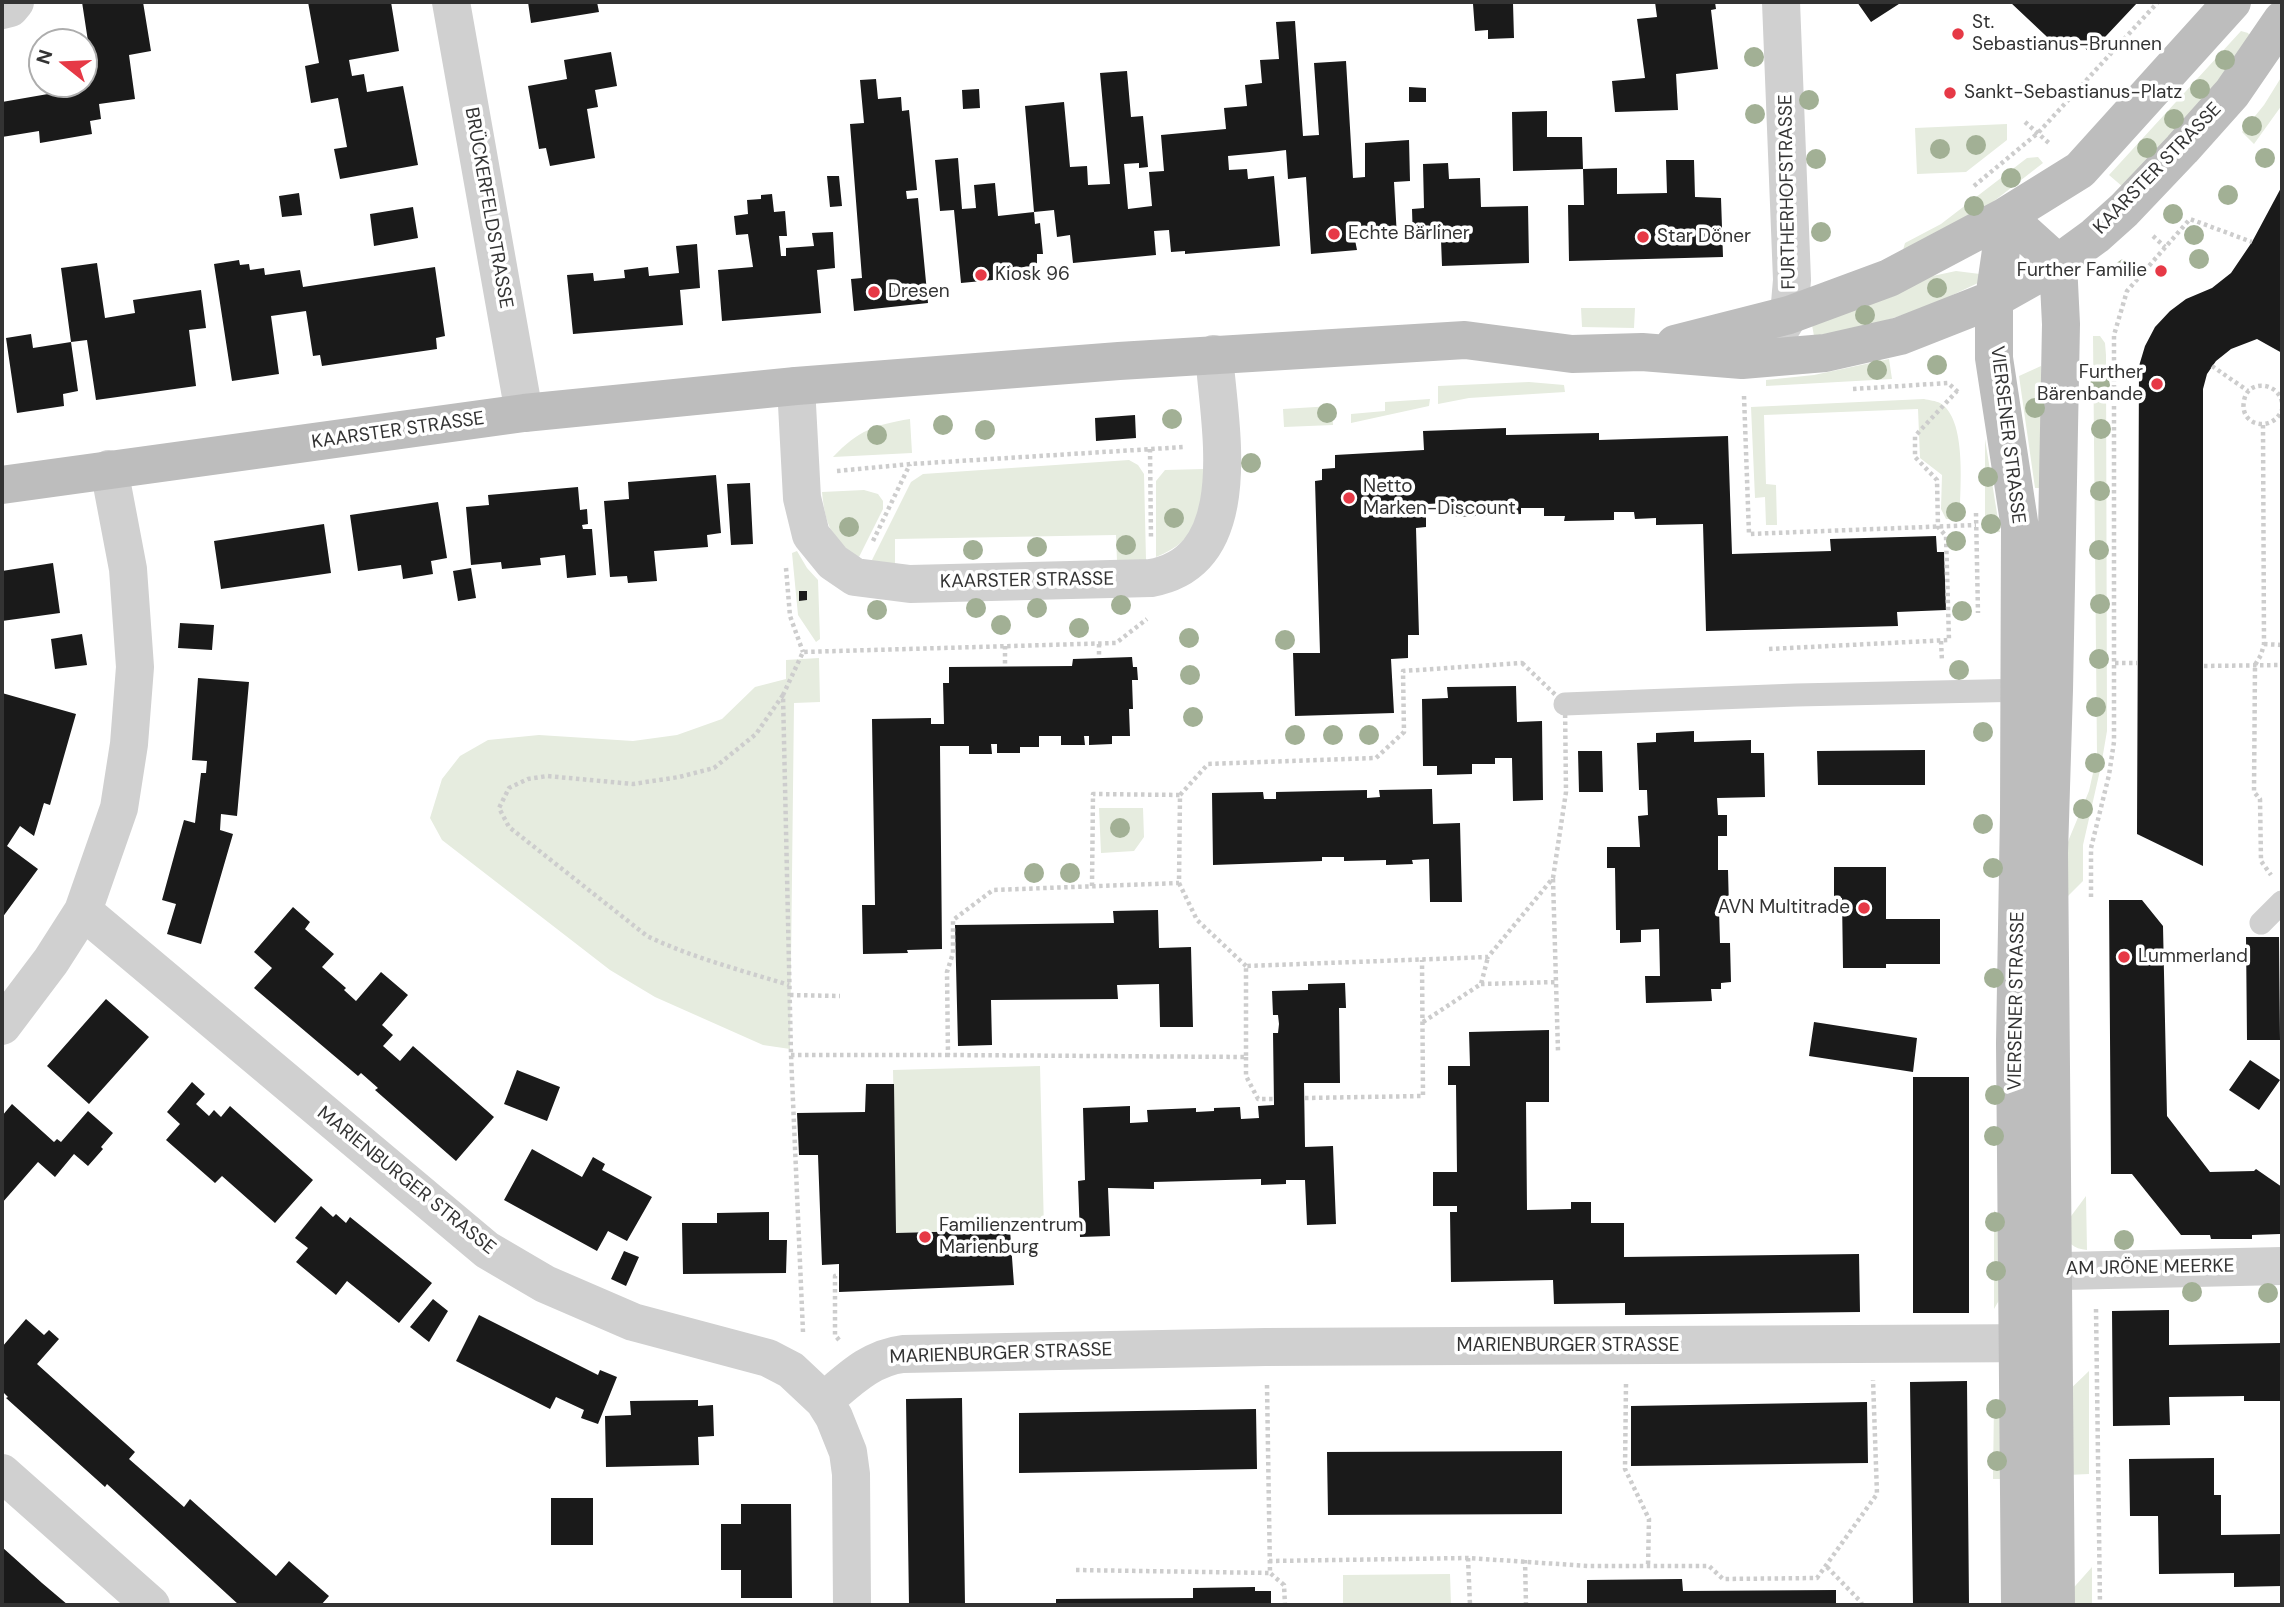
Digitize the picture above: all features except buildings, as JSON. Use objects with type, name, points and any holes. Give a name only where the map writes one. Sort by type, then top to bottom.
[{"type":"main road","name":"KAARSTER STRASSE","points":[[1642,352],[1789,315],[1889,278],[2006,216],[2080,170],[2232,2]]},
{"type":"main road","name":"KAARSTER STRASSE","points":[[2,485],[524,413],[796,386],[1214,354],[1465,340],[1572,354],[1642,352],[1742,360],[1825,353],[1900,336],[1994,299],[2058,263],[2095,236],[2124,210],[2182,149],[2232,93],[2282,20]]},
{"type":"main road","points":[[2006,216],[2058,263]]},
{"type":"main road","name":"VIERSENER STRASSE","points":[[2006,216],[1994,299],[1994,358],[2020,528],[2037,690]]},
{"type":"main road","name":"VIERSENER STRASSE","points":[[2056,1605],[2035,1343],[2034,1271],[2015,1043],[2061,324],[2058,263]]},
{"type":"main road","name":"VIERSENER STRASSE","points":[[2020,1605],[2035,1343]]},
{"type":"street","points":[[2,10],[10,8],[15,2]]},
{"type":"street","name":"BRÜCKERFELDSTRASSE","points":[[452,2],[524,413]]},
{"type":"street","name":"FURTHERHOFSTRASSE","points":[[1742,360],[1774,340],[1789,315],[1792,271],[1781,2]]},
{"type":"street","name":"KAARSTER STRASSE","points":[[855,577],[910,584],[1152,596],[1173,573],[1201,550],[1216,520],[1221,502],[1221,445],[1214,354]]},
{"type":"street","points":[[796,386],[802,498],[811,535],[833,562],[855,577]]},
{"type":"street","points":[[2,1026],[51,961],[83,911],[119,808],[130,744],[135,667],[128,569],[109,469]]},
{"type":"street","name":"MARIENBURGER STRASSE","points":[[83,911],[487,1250],[545,1284],[633,1322],[768,1358],[791,1370],[815,1391],[881,1358],[904,1354],[1266,1347],[2035,1343]]},
{"type":"street","name":"AM JRÖNE MEERKE","points":[[2034,1271],[2282,1265]]},
{"type":"street","points":[[815,1391],[834,1417],[848,1452],[851,1474],[852,1605]]},
{"type":"street","points":[[2,1473],[151,1605]]},
{"type":"lane","points":[[1565,704],[1796,695],[2037,690]]},
{"type":"lane","points":[[2261,923],[2279,891]]},
{"type":"path","points":[[1965,192],[2038,133],[2158,2]]},
{"type":"path","points":[[2091,904],[2091,848],[2109,775],[2114,742],[2114,335],[2127,291],[2190,219],[2252,242]]},
{"type":"path","points":[[1742,360],[1749,534],[1976,525]]},
{"type":"path","points":[[2212,366],[2248,391]]},
{"type":"path","points":[[2282,402],[2272,387],[2260,385],[2248,391],[2244,410],[2251,420],[2263,425],[2276,421],[2282,410]]},
{"type":"path","points":[[1769,649],[1950,640],[1946,536],[1938,527],[1937,480],[1915,457],[1915,436],[1957,391]]},
{"type":"path","points":[[2263,425],[2264,644],[2255,665],[2254,792],[2260,799],[2261,861],[2279,891]]},
{"type":"path","points":[[800,458],[833,471],[1221,445]]},
{"type":"path","points":[[803,652],[1116,643],[1152,596],[1150,449]]},
{"type":"path","points":[[855,577],[911,464]]},
{"type":"path","points":[[789,985],[704,960],[647,936],[509,827],[499,808],[509,788],[528,779],[547,776],[633,784],[714,768],[756,734],[783,695],[803,652],[790,616],[783,539],[811,535]]},
{"type":"path","points":[[1099,644],[1099,658]]},
{"type":"path","points":[[2264,644],[2282,645]]},
{"type":"path","points":[[1005,646],[1006,666]]},
{"type":"path","points":[[1488,957],[1246,966],[1197,920],[1179,883],[1180,795],[1208,764],[1376,758],[1404,732],[1403,671],[1522,663],[1565,704],[1566,792],[1553,878],[1559,1051]]},
{"type":"path","points":[[2115,663],[2137,663]]},
{"type":"path","points":[[2204,666],[2282,665]]},
{"type":"path","points":[[783,695],[790,1055],[815,1391]]},
{"type":"path","points":[[1092,886],[1093,794],[1180,795]]},
{"type":"path","points":[[1481,984],[1488,957],[1553,878]]},
{"type":"path","points":[[948,1055],[947,972],[953,953],[953,920],[993,890],[1179,883]]},
{"type":"path","points":[[1305,1098],[1423,1096],[1422,960]]},
{"type":"path","points":[[1246,966],[1246,1076],[1258,1099],[1274,1099]]},
{"type":"path","points":[[1422,1022],[1481,984],[1558,982]]},
{"type":"path","points":[[790,995],[840,996]]},
{"type":"path","points":[[790,1055],[1246,1057]]},
{"type":"path","points":[[2095,1269],[2100,1605]]},
{"type":"path","points":[[839,1275],[835,1276],[835,1335],[862,1369]]},
{"type":"path","points":[[1269,1561],[1468,1558],[1588,1566],[1709,1566],[1723,1579],[1816,1578],[1827,1567],[1877,1494],[1872,1345]]},
{"type":"path","points":[[1626,1346],[1625,1469],[1649,1519],[1648,1567]]},
{"type":"path","points":[[1266,1347],[1270,1573]]},
{"type":"path","points":[[1468,1558],[1469,1605]]},
{"type":"path","points":[[1525,1560],[1526,1605]]},
{"type":"path","points":[[1827,1567],[1861,1605]]},
{"type":"path","points":[[1076,1570],[1270,1573],[1284,1585],[1285,1605]]},
{"type":"shaded area","points":[[2241,31],[2250,36],[2228,70],[2123,187],[2109,175]]},
{"type":"shaded area","points":[[2282,76],[2282,105],[2254,144],[2242,132],[2264,105]]},
{"type":"shaded area","points":[[2007,124],[2007,140],[1966,172],[1917,174],[1915,128]]},
{"type":"shaded area","points":[[2038,157],[2043,163],[1989,205],[1903,250],[1905,243],[1941,224],[2027,158]]},
{"type":"shaded area","points":[[1956,271],[1980,274],[1978,283],[1925,308],[1868,326],[1814,336],[1812,325],[1928,277]]},
{"type":"shaded area","points":[[1581,308],[1635,308],[1634,328],[1582,327]]},
{"type":"shaded area","points":[[2093,336],[2100,336],[2105,343],[2106,355],[2107,731],[2083,845],[2083,881],[2058,906],[2058,874],[2089,791],[2097,755]]},
{"type":"shaded area","points":[[1889,359],[1892,379],[1766,386],[1766,380],[1814,375]]},
{"type":"shaded area","points":[[2041,366],[2041,488],[2035,488],[2019,376]]},
{"type":"shaded area","points":[[1529,382],[1564,385],[1565,392],[1469,398],[1438,404],[1438,386]]},
{"type":"shaded area","points":[[1430,399],[1429,406],[1351,423],[1351,414],[1385,411],[1385,402]]},
{"type":"shaded area","points":[[1924,399],[1940,403],[1949,411],[1955,423],[1961,471],[1960,514],[1956,519],[1946,519],[1941,509],[1942,475],[1920,458],[1918,409],[1764,415],[1766,484],[1776,485],[1777,525],[1766,525],[1765,497],[1755,498],[1751,407]]},
{"type":"shaded area","points":[[1332,406],[1333,425],[1284,427],[1283,409]]},
{"type":"shaded area","points":[[910,419],[912,453],[833,457],[868,430]]},
{"type":"shaded area","points":[[1985,439],[2000,532],[1985,533]]},
{"type":"shaded area","points":[[1129,460],[1138,465],[1144,474],[1146,560],[1117,561],[1116,535],[895,539],[895,565],[871,562],[911,482],[923,474]]},
{"type":"shaded area","points":[[1204,469],[1201,511],[1190,533],[1182,542],[1156,557],[1156,481],[1165,470]]},
{"type":"shaded area","points":[[864,490],[878,494],[883,501],[883,509],[859,557],[849,551],[831,530],[822,492]]},
{"type":"shaded area","points":[[797,551],[818,580],[820,639],[816,642],[798,615],[792,553]]},
{"type":"shaded area","points":[[819,658],[820,702],[794,703],[790,1049],[763,1045],[655,997],[610,970],[442,840],[430,818],[442,779],[460,756],[488,740],[539,735],[633,741],[677,735],[722,719],[755,687],[786,679],[786,660]]},
{"type":"shaded area","points":[[1099,808],[1143,808],[1144,837],[1134,851],[1101,853]]},
{"type":"shaded area","points":[[1040,1066],[1044,1230],[896,1233],[893,1070]]},
{"type":"shaded area","points":[[2086,1196],[2087,1250],[2071,1244],[2060,1231]]},
{"type":"shaded area","points":[[1994,1210],[2005,1225],[2005,1290],[1994,1309]]},
{"type":"shaded area","points":[[2089,1371],[2089,1474],[2067,1475],[2064,1395]]},
{"type":"shaded area","points":[[1994,1402],[2006,1415],[2006,1479],[1993,1479]]},
{"type":"shaded area","points":[[2092,1567],[2092,1605],[2068,1605],[2068,1594]]},
{"type":"shaded area","points":[[1450,1574],[1451,1605],[1343,1605],[1343,1575]]},
{"type":"place","name":"St. Sebastianus-Brunnen","points":[[1958,34]]},
{"type":"place","name":"Sankt-Sebastianus-Platz","points":[[1950,93]]},
{"type":"place","name":"Echte Bärliner","points":[[1334,234]]},
{"type":"place","name":"Star Döner","points":[[1643,237]]},
{"type":"place","name":"Further Familie","points":[[2161,271]]},
{"type":"place","name":"Kiosk 96","points":[[981,275]]},
{"type":"place","name":"Dresen","points":[[874,292]]},
{"type":"place","name":"Further Bärenbande","points":[[2157,384]]},
{"type":"place","name":"Netto Marken-Discount","points":[[1349,498]]},
{"type":"place","name":"AVN Multitrade","points":[[1864,908]]},
{"type":"place","name":"Lummerland","points":[[2124,957]]},
{"type":"place","name":"Familienzentrum Marienburg","points":[[925,1237]]}]
